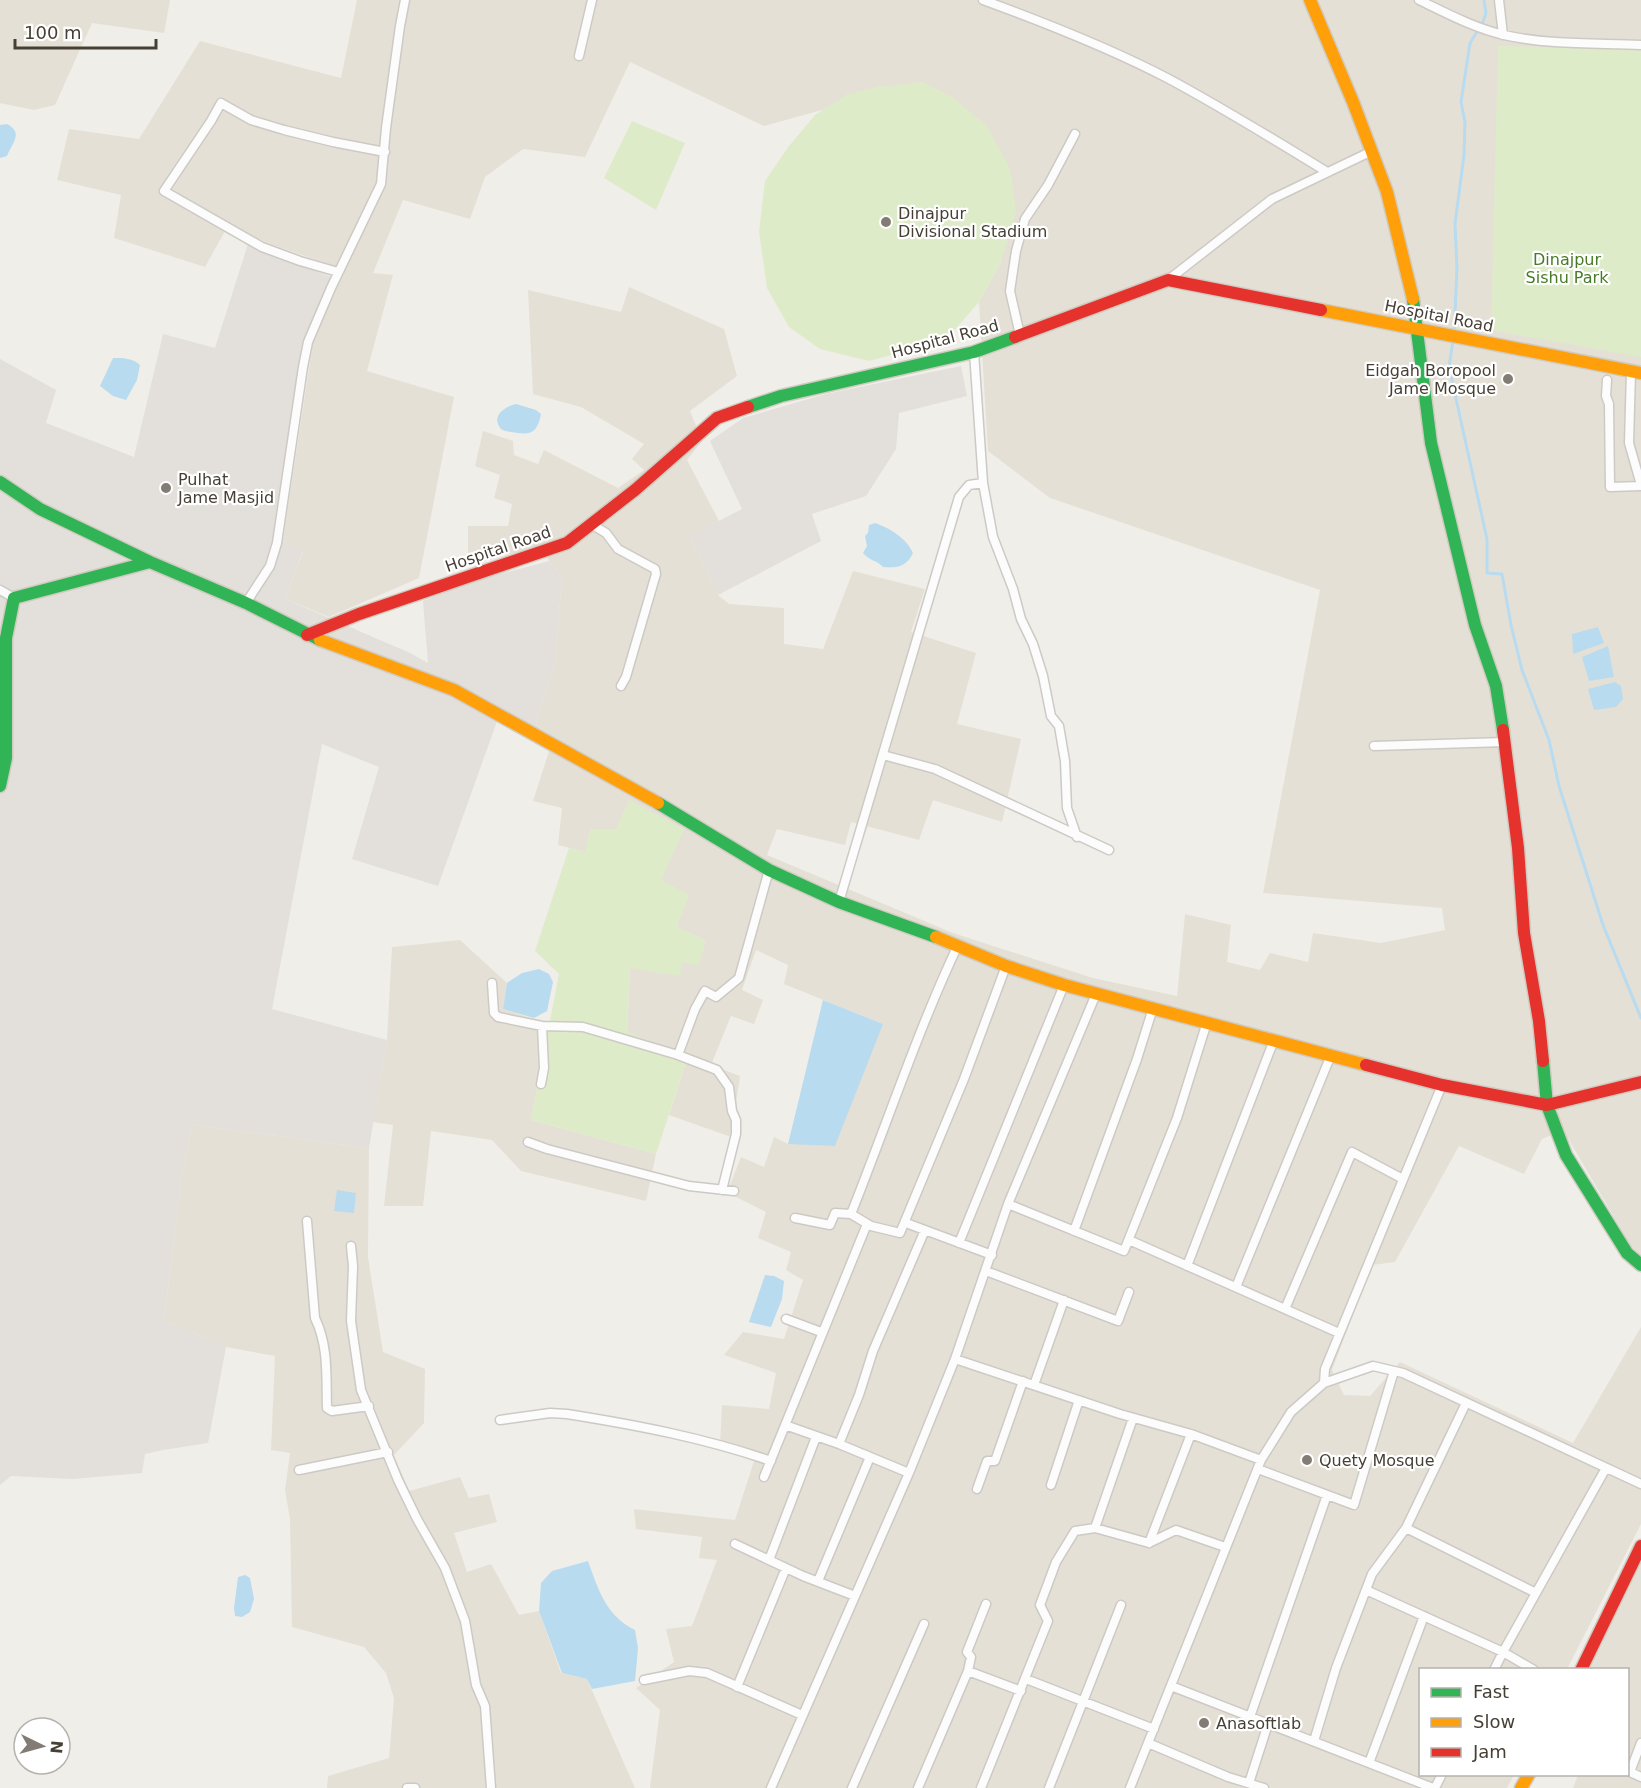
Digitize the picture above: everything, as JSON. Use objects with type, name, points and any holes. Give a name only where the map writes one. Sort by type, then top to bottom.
[{"type":"street","points":[[246,603],[270,566],[277,543],[308,342],[338,272],[381,184],[386,128],[405,0]]},
{"type":"street","points":[[579,56],[592,0]]},
{"type":"street","points":[[983,0],[1089,42],[1167,78],[1327,172]]},
{"type":"street","points":[[1310,0],[1387,192],[1411,287],[1431,443],[1475,625],[1496,686],[1518,848],[1524,933],[1539,1021],[1547,1105],[1566,1155],[1627,1253],[1641,1265]]},
{"type":"street","points":[[1419,0],[1471,24],[1499,33],[1551,42],[1641,45]]},
{"type":"street","points":[[1499,0],[1499,33]]},
{"type":"street","points":[[338,272],[262,247],[164,191],[221,103],[251,120],[273,127],[385,152]]},
{"type":"street","points":[[1020,335],[1010,291],[1016,251],[1025,219],[1048,185],[1075,134]]},
{"type":"street","points":[[1168,280],[1272,199],[1372,151]]},
{"type":"street","name":"Hospital Road","points":[[307,635],[359,614],[567,543],[635,490],[717,418],[781,396],[974,352],[1168,280],[1636,372]]},
{"type":"street","points":[[974,352],[983,483],[993,537],[1013,589],[1021,619],[1033,644],[1043,676],[1051,716],[1059,726],[1065,761],[1067,808],[1077,837]]},
{"type":"street","points":[[1607,380],[1610,487],[1641,485],[1629,443],[1636,372]]},
{"type":"street","points":[[0,482],[40,509],[150,562],[246,603],[307,635],[453,690],[628,785],[769,870],[839,902],[958,945],[1006,966],[1096,994],[1442,1085],[1547,1105],[1641,1082]]},
{"type":"street","points":[[839,902],[959,497],[969,485],[983,483]]},
{"type":"street","points":[[591,524],[606,533],[618,549],[655,569],[656,574],[621,686]]},
{"type":"street","points":[[0,590],[14,598],[150,562]]},
{"type":"street","points":[[0,786],[6,758],[6,638],[14,598]]},
{"type":"street","points":[[1374,746],[1505,742]]},
{"type":"street","points":[[883,755],[935,769],[1109,850]]},
{"type":"street","points":[[678,1055],[687,1027],[705,991],[716,997],[739,978],[769,870]]},
{"type":"street","points":[[851,1214],[920,1030],[958,945]]},
{"type":"street","points":[[795,1218],[830,1225],[835,1213],[851,1214],[867,1224],[900,1233],[906,1223],[1006,966]]},
{"type":"street","points":[[492,983],[494,1013],[498,1017],[542,1026],[583,1028],[678,1055],[717,1070],[729,1087],[732,1111],[736,1120],[736,1134],[722,1190]]},
{"type":"street","points":[[959,1243],[1064,985]]},
{"type":"street","points":[[771,1788],[909,1473],[955,1359],[1008,1204],[1096,994]]},
{"type":"street","points":[[1074,1231],[1137,1059],[1153,1008]]},
{"type":"street","points":[[1008,1204],[1124,1251],[1177,1118],[1207,1022]]},
{"type":"street","points":[[541,1084],[544,1068],[542,1026]]},
{"type":"street","points":[[1187,1266],[1274,1040]]},
{"type":"street","points":[[1236,1287],[1331,1055]]},
{"type":"street","points":[[1324,1383],[1325,1369],[1339,1333],[1442,1085]]},
{"type":"street","points":[[528,1142],[689,1186],[734,1191]]},
{"type":"street","points":[[1285,1309],[1352,1152],[1403,1179]]},
{"type":"street","points":[[307,1221],[315,1318],[321,1331],[325,1351],[327,1408],[332,1411],[369,1406]]},
{"type":"street","points":[[906,1223],[992,1255]]},
{"type":"street","points":[[764,1477],[821,1332],[867,1224]]},
{"type":"street","points":[[838,1444],[859,1395],[873,1351],[925,1230]]},
{"type":"street","points":[[1129,1240],[1339,1333]]},
{"type":"street","points":[[351,1246],[353,1266],[351,1322],[361,1390],[398,1480],[445,1568],[465,1621],[476,1685],[485,1706],[491,1788]]},
{"type":"street","points":[[986,1271],[1118,1321],[1129,1292]]},
{"type":"street","points":[[1034,1385],[1064,1300]]},
{"type":"street","points":[[786,1319],[821,1332]]},
{"type":"street","points":[[955,1359],[1133,1418],[1191,1434],[1261,1460]]},
{"type":"street","points":[[1130,1788],[1261,1460],[1292,1412],[1324,1383],[1373,1366],[1403,1373],[1641,1484]]},
{"type":"street","points":[[1257,1469],[1354,1505],[1394,1371]]},
{"type":"street","points":[[977,1489],[987,1461],[994,1461],[1023,1382]]},
{"type":"street","points":[[1051,1485],[1079,1400]]},
{"type":"street","points":[[1314,1741],[1336,1668],[1372,1574],[1406,1528],[1466,1403]]},
{"type":"street","points":[[500,1420],[550,1413],[567,1414],[678,1435],[740,1450],[771,1461]]},
{"type":"street","points":[[1095,1528],[1133,1418]]},
{"type":"street","points":[[785,1425],[909,1473]]},
{"type":"street","points":[[1149,1543],[1191,1434]]},
{"type":"street","points":[[769,1560],[816,1437]]},
{"type":"street","points":[[299,1470],[388,1452]]},
{"type":"street","points":[[818,1581],[870,1456]]},
{"type":"street","points":[[1495,1668],[1606,1468]]},
{"type":"street","points":[[1250,1717],[1327,1495]]},
{"type":"street","points":[[981,1788],[1048,1621],[1041,1605],[1056,1562],[1075,1531],[1095,1528],[1149,1543],[1176,1530],[1225,1547]]},
{"type":"street","points":[[1406,1528],[1536,1593]]},
{"type":"street","points":[[735,1544],[855,1596]]},
{"type":"street","points":[[1582,1668],[1641,1546]]},
{"type":"street","points":[[737,1687],[786,1568]]},
{"type":"street","points":[[1366,1590],[1503,1652],[1531,1668]]},
{"type":"street","points":[[918,1788],[968,1671],[971,1657],[967,1652],[986,1604]]},
{"type":"street","points":[[1049,1788],[1121,1605]]},
{"type":"street","points":[[1369,1763],[1424,1616]]},
{"type":"street","points":[[852,1788],[924,1624]]},
{"type":"street","points":[[644,1680],[689,1671],[707,1673],[802,1715]]},
{"type":"street","points":[[968,1671],[1021,1691]]},
{"type":"street","points":[[1026,1679],[1154,1729]]},
{"type":"street","points":[[1171,1686],[1434,1788]]},
{"type":"street","points":[[1249,1783],[1268,1724]]},
{"type":"street","points":[[1148,1743],[1228,1777],[1264,1788]]},
{"type":"street","points":[[1641,1743],[1629,1771],[1641,1776]]},
{"type":"street","points":[[407,1788],[415,1788]]},
{"type":"shaded area","points":[[0,0],[170,0],[164,33],[92,23],[55,105],[34,110],[0,103]]},
{"type":"shaded area","points":[[357,0],[1641,0],[1641,1255],[1631,1246],[1563,1130],[1542,1139],[1524,1174],[1459,1146],[1395,1262],[1372,1265],[1332,1370],[1344,1395],[1370,1396],[1400,1362],[1573,1443],[1641,1327],[1641,1524],[1568,1668],[1419,1668],[1419,1776],[1513,1776],[1507,1788],[650,1788],[660,1710],[636,1688],[674,1662],[666,1629],[692,1626],[717,1560],[699,1558],[702,1537],[636,1529],[634,1509],[735,1520],[755,1458],[720,1445],[722,1405],[769,1409],[776,1373],[724,1355],[743,1332],[784,1339],[803,1280],[786,1270],[791,1252],[758,1238],[766,1212],[734,1196],[730,1185],[741,1157],[764,1167],[774,1137],[788,1144],[883,1024],[784,984],[788,965],[756,950],[742,990],[763,1000],[754,1024],[731,1016],[711,1065],[740,1076],[731,1137],[669,1115],[688,1056],[627,1033],[630,968],[682,962],[706,941],[677,927],[661,880],[616,829],[585,852],[558,845],[562,808],[533,801],[553,739],[535,728],[555,662],[562,578],[549,561],[542,545],[468,566],[468,526],[508,526],[512,504],[494,498],[500,475],[475,466],[483,431],[513,441],[514,455],[538,464],[544,450],[618,488],[644,470],[632,459],[644,444],[581,407],[533,394],[528,290],[621,312],[629,287],[724,329],[737,376],[690,411],[702,441],[687,460],[719,521],[690,536],[718,595],[729,604],[784,608],[784,644],[823,649],[853,571],[925,589],[911,632],[976,653],[957,724],[1021,739],[1002,822],[933,800],[919,840],[851,822],[845,845],[777,829],[767,855],[953,933],[1093,978],[1177,996],[1185,914],[1231,925],[1227,962],[1260,970],[1270,953],[1308,962],[1313,933],[1381,943],[1445,930],[1442,908],[1263,893],[1320,590],[1050,498],[988,451],[979,302],[1001,262],[923,82],[764,126],[630,62],[585,157],[523,149],[485,177],[470,219],[403,200],[373,273],[393,275],[367,371],[454,397],[419,578],[329,617],[285,599],[303,551],[283,540],[313,342],[345,270],[265,242],[229,224],[205,267],[114,238],[121,195],[57,180],[69,129],[139,139],[200,41],[341,78]]},
{"type":"shaded area","points":[[248,244],[331,277],[304,343],[273,535],[303,550],[285,599],[428,663],[423,601],[467,583],[549,561],[562,578],[555,662],[535,728],[500,713],[438,886],[352,859],[379,767],[322,744],[272,1009],[387,1040],[369,1148],[192,1125],[181,1180],[164,1321],[226,1347],[208,1443],[145,1454],[142,1473],[72,1479],[11,1476],[0,1485],[0,359],[56,390],[46,423],[134,457],[163,334],[215,348]]},
{"type":"shaded area","points":[[961,366],[967,396],[899,413],[896,449],[866,496],[812,514],[821,541],[718,595],[690,536],[742,509],[710,441],[743,418],[826,394]]},
{"type":"shaded area","points":[[460,940],[507,983],[503,1009],[550,1024],[531,1120],[656,1154],[646,1201],[521,1171],[492,1140],[431,1131],[423,1206],[384,1206],[393,1125],[373,1122],[387,1040],[392,947]]},
{"type":"shaded area","points":[[192,1125],[369,1148],[368,1257],[383,1352],[425,1369],[424,1423],[394,1455],[409,1491],[460,1477],[469,1498],[489,1494],[497,1522],[454,1533],[467,1572],[491,1564],[519,1615],[539,1611],[561,1673],[587,1679],[635,1788],[327,1788],[328,1776],[389,1758],[394,1698],[386,1673],[364,1647],[292,1627],[290,1519],[285,1490],[290,1453],[271,1450],[275,1356],[226,1347],[164,1321],[181,1180]]},
{"type":"shaded area","points":[[1641,1563],[1641,1788],[1573,1788],[1578,1776],[1629,1776],[1629,1668],[1590,1668]]},
{"type":"green space","name":"Dinajpur Sishu Park","points":[[1498,46],[1641,49],[1641,357],[1491,330]]},
{"type":"green space","name":"Dinajpur Divisional Stadium","points":[[923,82],[952,97],[987,126],[1010,169],[1016,212],[1001,262],[979,302],[952,333],[906,351],[869,361],[820,349],[789,327],[767,288],[759,232],[765,181],[789,146],[815,115],[848,94],[878,87]]},
{"type":"green space","points":[[632,121],[685,143],[656,210],[604,178]]},
{"type":"green space","points":[[629,800],[684,829],[661,880],[689,895],[677,927],[706,941],[699,965],[682,962],[680,976],[630,968],[627,1032],[688,1056],[656,1154],[531,1120],[559,974],[535,951],[569,848],[585,852],[590,829],[616,829]]},
{"type":"water","points":[[7,124],[12,127],[16,135],[7,156],[0,158],[0,125]]},
{"type":"water","points":[[113,358],[124,358],[140,365],[137,380],[126,400],[113,396],[100,386]]},
{"type":"water","points":[[516,404],[536,410],[541,414],[537,426],[531,432],[517,433],[500,428],[497,422],[499,414]]},
{"type":"water","points":[[875,523],[907,543],[913,553],[904,564],[897,567],[883,567],[863,553],[867,546],[865,536],[869,525]]},
{"type":"water","points":[[1598,627],[1604,643],[1573,654],[1572,634]]},
{"type":"water","points":[[1608,646],[1614,677],[1589,681],[1582,657]]},
{"type":"water","points":[[1615,682],[1621,686],[1623,699],[1616,707],[1594,710],[1588,689]]},
{"type":"water","points":[[539,969],[549,974],[553,982],[547,1011],[534,1018],[503,1009],[507,983],[522,973]]},
{"type":"water","points":[[823,1000],[883,1024],[835,1146],[788,1144]]},
{"type":"water","points":[[337,1190],[356,1193],[354,1213],[334,1211]]},
{"type":"water","points":[[765,1275],[784,1281],[782,1299],[771,1327],[749,1322]]},
{"type":"water","points":[[588,1561],[604,1601],[617,1617],[635,1630],[638,1648],[635,1681],[592,1689],[587,1679],[562,1673],[539,1611],[541,1583],[552,1571]]},
{"type":"water","points":[[245,1575],[250,1578],[254,1599],[250,1612],[242,1617],[235,1616],[238,1577]]},
{"type":"waterway","points":[[1454,334],[1457,268],[1455,224],[1464,155],[1465,122],[1461,102],[1470,43],[1486,13],[1484,0]]},
{"type":"waterway","points":[[1453,341],[1449,367],[1487,539],[1487,573],[1502,574],[1522,670],[1549,740],[1559,786],[1603,925],[1641,1018]]},
{"type":"traffic: fast","points":[[1413,299],[1431,443],[1475,625],[1496,686],[1503,730]]},
{"type":"traffic: fast","points":[[748,407],[781,396],[974,352],[1015,337]]},
{"type":"traffic: fast","points":[[0,482],[40,509],[150,562],[246,603],[320,640]]},
{"type":"traffic: fast","points":[[0,786],[6,758],[6,638],[14,598],[150,562]]},
{"type":"traffic: fast","points":[[658,803],[769,870],[839,902],[936,937]]},
{"type":"traffic: fast","points":[[1543,1061],[1547,1105],[1566,1155],[1627,1253],[1641,1265]]},
{"type":"traffic: slow","points":[[1310,0],[1353,102],[1387,192],[1413,299]]},
{"type":"traffic: slow","points":[[1321,310],[1641,373]]},
{"type":"traffic: slow","points":[[320,640],[454,690],[658,803]]},
{"type":"traffic: slow","points":[[936,937],[1006,966],[1064,985],[1366,1065]]},
{"type":"traffic: slow","points":[[1521,1788],[1528,1776]]},
{"type":"traffic: jam","points":[[1015,337],[1168,280],[1321,310]]},
{"type":"traffic: jam","points":[[307,635],[359,614],[567,543],[635,490],[717,418],[748,407]]},
{"type":"traffic: jam","points":[[1503,730],[1518,848],[1524,933],[1539,1021],[1543,1061]]},
{"type":"traffic: jam","points":[[1366,1065],[1442,1085],[1547,1105],[1641,1082]]},
{"type":"traffic: jam","points":[[1582,1668],[1641,1546]]},
{"type":"place","name":"Dinajpur Divisional Stadium","points":[[886,222]]},
{"type":"place","name":"Eidgah Boropool Jame Mosque","points":[[1508,379]]},
{"type":"place","name":"Pulhat Jame Masjid","points":[[166,488]]},
{"type":"place","name":"Quety Mosque","points":[[1307,1460]]},
{"type":"place","name":"Anasoftlab","points":[[1204,1723]]}]
